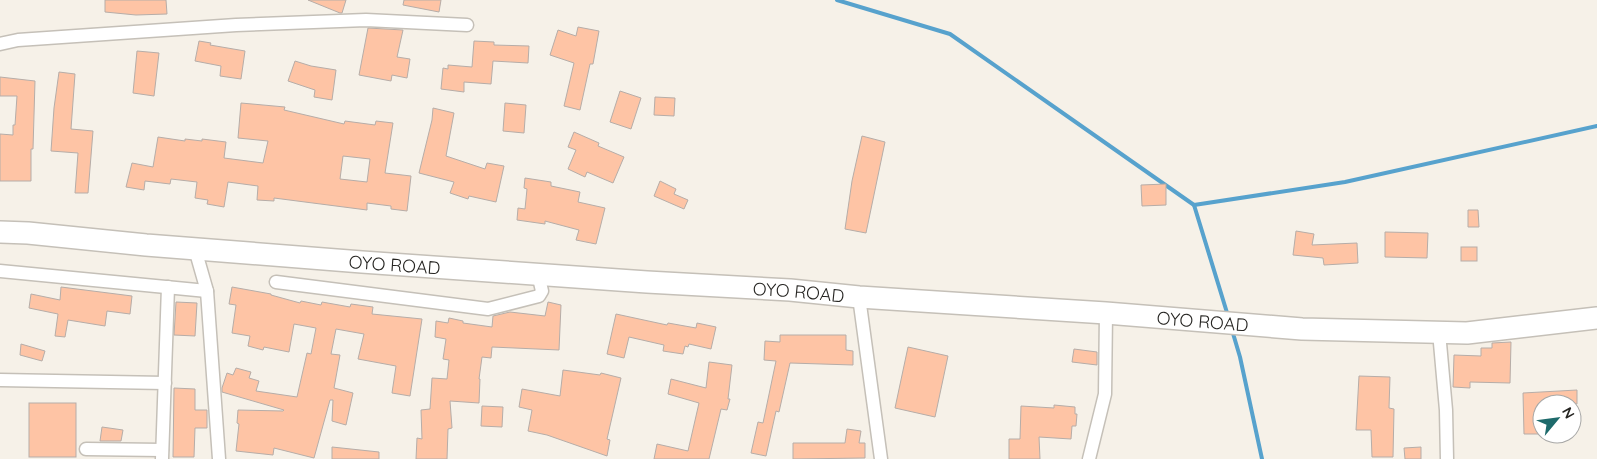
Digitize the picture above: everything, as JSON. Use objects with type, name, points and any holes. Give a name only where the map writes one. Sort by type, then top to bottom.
[{"type":"highway","name":"OYO ROAD","points":[[0,232],[362,262],[790,290],[859,297],[1106,313],[1302,329],[1467,333],[1597,318]]},
{"type":"street","points":[[0,44],[18,40],[236,24],[366,20],[467,25]]},
{"type":"street","points":[[195,249],[207,290],[219,459]]},
{"type":"street","points":[[0,271],[207,290]]},
{"type":"street","points":[[276,282],[488,309],[539,296],[542,291],[538,274]]},
{"type":"street","points":[[86,449],[162,455],[168,287]]},
{"type":"street","points":[[859,297],[881,459]]},
{"type":"street","points":[[1089,459],[1106,394],[1106,313]]},
{"type":"street","points":[[1439,332],[1446,410],[1447,459]]},
{"type":"street","points":[[0,380],[165,383]]},
{"type":"building","points":[[105,0],[166,0],[167,14],[136,15],[105,12]]},
{"type":"building","points":[[308,0],[346,0],[342,13],[340,13]]},
{"type":"building","points":[[404,0],[441,0],[439,12],[403,5]]},
{"type":"building","points":[[578,27],[599,31],[593,64],[590,64],[580,110],[564,106],[574,63],[550,55],[558,30],[576,36]]},
{"type":"building","points":[[368,28],[403,30],[397,57],[410,59],[407,78],[392,75],[391,81],[359,75]]},
{"type":"building","points":[[199,41],[211,43],[210,45],[245,51],[241,79],[220,76],[221,66],[195,61]]},
{"type":"building","points":[[474,41],[494,42],[494,45],[529,46],[528,63],[493,61],[491,84],[464,82],[464,92],[441,89],[443,68],[448,69],[448,65],[472,67]]},
{"type":"building","points":[[137,51],[159,53],[154,96],[133,93]]},
{"type":"building","points":[[295,61],[336,70],[332,100],[314,97],[315,90],[288,81]]},
{"type":"building","points":[[59,72],[75,74],[71,129],[93,131],[88,193],[75,193],[78,153],[51,151]]},
{"type":"building","points":[[0,77],[35,81],[31,181],[0,181],[0,134],[13,135],[17,96],[0,96]]},
{"type":"building","points":[[620,91],[641,98],[631,129],[610,122]]},
{"type":"building","points":[[655,97],[675,98],[674,116],[654,115]]},
{"type":"building","points":[[241,103],[285,107],[284,110],[344,124],[345,121],[375,125],[376,121],[393,123],[385,173],[411,176],[407,211],[391,209],[391,206],[367,203],[367,210],[274,198],[274,201],[257,200],[258,186],[228,182],[224,207],[207,204],[208,200],[195,198],[197,182],[171,179],[170,184],[145,181],[144,190],[126,187],[132,163],[153,167],[158,137],[185,141],[185,139],[202,141],[202,139],[226,142],[224,158],[263,163],[268,141],[238,138]],"holes":[[[343,156],[370,159],[367,182],[340,179]]]},
{"type":"building","points":[[505,103],[526,105],[524,133],[503,131]]},
{"type":"building","points":[[433,108],[454,113],[446,156],[485,169],[487,163],[504,166],[496,202],[469,196],[468,199],[450,193],[454,182],[419,173],[432,120]]},
{"type":"building","points":[[574,132],[599,143],[598,146],[624,157],[613,183],[587,172],[585,177],[568,169],[576,150],[568,147]]},
{"type":"building","points":[[862,136],[885,142],[866,233],[845,229],[852,181]]},
{"type":"building","points":[[525,178],[551,182],[551,186],[580,192],[578,202],[605,208],[596,244],[576,240],[579,230],[545,221],[545,224],[517,220],[518,208],[525,209],[527,189],[524,188]]},
{"type":"building","points":[[660,181],[676,189],[674,194],[688,200],[684,209],[654,196]]},
{"type":"building","points":[[1166,184],[1166,205],[1142,206],[1141,185]]},
{"type":"building","points":[[1468,210],[1478,210],[1479,227],[1468,227]]},
{"type":"building","points":[[1296,231],[1314,234],[1312,245],[1357,243],[1358,263],[1324,265],[1323,258],[1293,255]]},
{"type":"building","points":[[1385,232],[1428,233],[1427,258],[1385,257]]},
{"type":"building","points":[[1461,247],[1477,247],[1477,261],[1461,261]]},
{"type":"building","points":[[61,287],[132,296],[130,314],[107,311],[105,326],[68,320],[65,337],[55,336],[58,314],[29,308],[31,294],[60,300]]},
{"type":"building","points":[[232,287],[271,294],[300,303],[301,301],[321,305],[322,302],[350,307],[351,304],[373,307],[372,314],[422,319],[410,396],[392,393],[396,366],[358,359],[364,334],[336,329],[331,354],[340,355],[334,388],[353,393],[346,425],[332,421],[333,400],[330,400],[314,458],[274,448],[273,455],[236,451],[239,424],[237,423],[238,410],[284,410],[222,392],[227,373],[233,375],[236,368],[251,372],[249,378],[259,381],[256,391],[297,397],[307,353],[311,354],[316,328],[294,324],[289,352],[264,347],[263,350],[248,346],[250,336],[232,333],[236,305],[229,304]]},
{"type":"building","points":[[176,302],[197,303],[195,336],[174,335]]},
{"type":"building","points":[[548,302],[561,305],[559,350],[492,347],[491,358],[482,357],[479,379],[479,403],[450,401],[452,428],[448,429],[447,459],[416,459],[417,438],[422,439],[421,410],[430,409],[432,378],[447,379],[449,360],[443,359],[446,339],[435,337],[436,321],[448,323],[449,318],[463,321],[463,323],[492,327],[493,316],[510,312],[545,316]]},
{"type":"building","points":[[616,314],[667,325],[668,323],[696,328],[697,323],[716,327],[711,349],[689,344],[688,347],[685,346],[683,354],[663,351],[664,345],[629,337],[624,358],[607,354]]},
{"type":"building","points":[[780,335],[846,335],[846,350],[853,351],[853,365],[790,363],[779,412],[776,411],[766,456],[751,453],[758,422],[763,423],[776,361],[764,360],[765,341],[780,342]]},
{"type":"building","points":[[1511,342],[1510,383],[1470,382],[1470,388],[1453,387],[1454,355],[1481,356],[1481,348],[1492,348],[1492,343]]},
{"type":"building","points":[[21,344],[45,351],[42,361],[20,355]]},
{"type":"building","points":[[908,347],[948,356],[935,417],[895,408]]},
{"type":"building","points":[[1074,349],[1097,352],[1097,365],[1072,362]]},
{"type":"building","points":[[709,362],[732,365],[728,399],[730,399],[727,410],[721,409],[709,459],[654,459],[657,444],[688,451],[699,403],[668,394],[671,379],[706,388]]},
{"type":"building","points":[[563,370],[600,375],[601,373],[621,378],[607,439],[610,440],[607,456],[547,435],[528,431],[532,410],[519,407],[522,389],[560,396]]},
{"type":"building","points":[[1359,376],[1390,377],[1389,408],[1394,409],[1393,457],[1372,457],[1371,430],[1356,430]]},
{"type":"building","points":[[174,388],[195,389],[195,410],[207,410],[207,428],[195,428],[194,457],[173,457]]},
{"type":"building","points":[[1577,390],[1577,394],[1532,394],[1532,434],[1524,434],[1523,393]]},
{"type":"building","points":[[29,403],[76,403],[76,457],[29,457]]},
{"type":"building","points":[[1054,405],[1075,407],[1075,414],[1077,414],[1076,426],[1072,426],[1071,439],[1039,437],[1040,459],[1009,459],[1009,439],[1020,439],[1021,406],[1054,408]]},
{"type":"building","points":[[482,406],[503,407],[502,427],[481,426]]},
{"type":"building","points":[[102,427],[123,430],[121,441],[100,441]]},
{"type":"building","points":[[847,429],[861,431],[859,443],[865,443],[865,458],[793,459],[793,443],[845,443]]},
{"type":"building","points":[[332,447],[379,452],[379,459],[332,459]]},
{"type":"building","points":[[1421,447],[1421,459],[1405,459],[1404,448]]},
{"type":"waterway","points":[[837,0],[950,34],[1194,205],[1345,182],[1597,126]]},
{"type":"waterway","points":[[1194,205],[1228,316]]},
{"type":"waterway","points":[[1232,330],[1240,357],[1262,459]]}]
